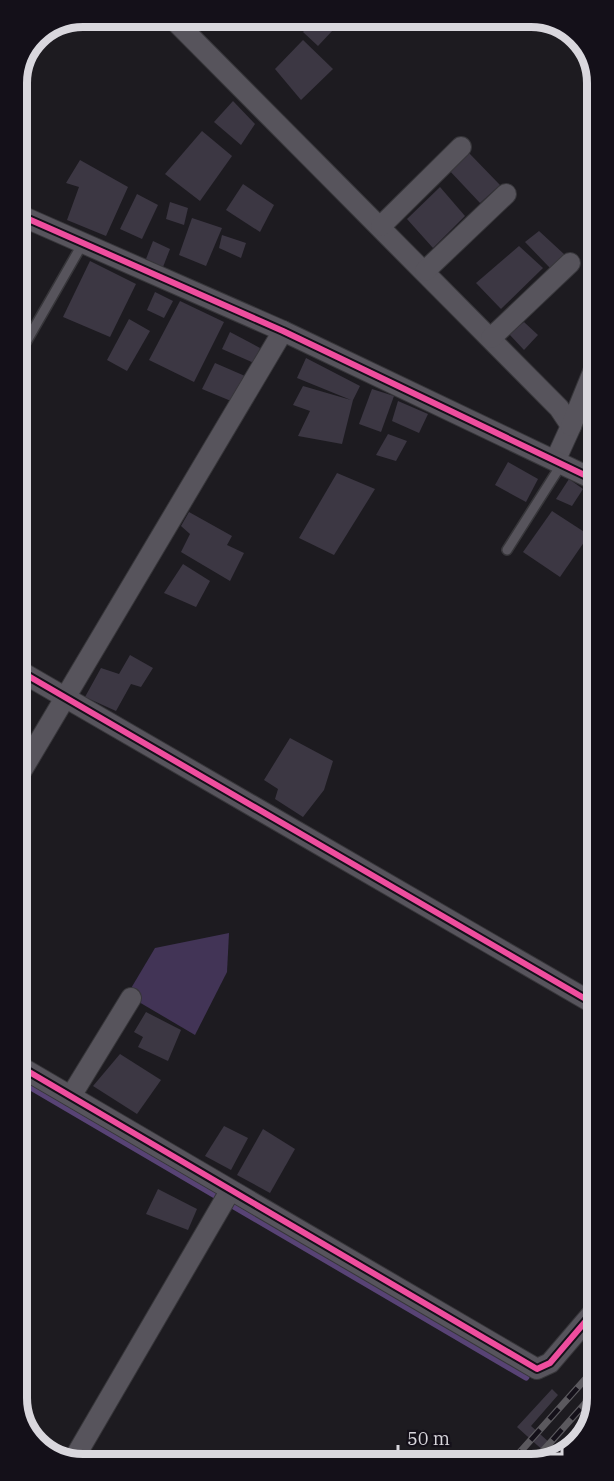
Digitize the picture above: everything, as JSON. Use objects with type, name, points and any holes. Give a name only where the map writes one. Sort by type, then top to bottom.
[{"type":"street","points":[[182,27],[491,338],[559,408],[571,426]]},
{"type":"street","points":[[381,226],[461,147]]},
{"type":"street","points":[[425,271],[506,194]]},
{"type":"street","points":[[27,218],[284,331],[587,476]]},
{"type":"street","points":[[491,338],[570,263]]},
{"type":"street","points":[[27,762],[284,331]]},
{"type":"street","points":[[559,461],[587,387]]},
{"type":"street","points":[[27,675],[587,999]]},
{"type":"street","points":[[71,1096],[131,998]]},
{"type":"street","points":[[27,1071],[537,1369],[550,1363],[587,1320]]},
{"type":"street","points":[[80,1454],[230,1191]]},
{"type":"lane","points":[[27,341],[83,243]]},
{"type":"lane","points":[[507,550],[559,461]]},
{"type":"shaded area","points":[[229,933],[227,972],[195,1035],[127,995],[155,948]]},
{"type":"building","points":[[308,27],[329,27],[333,30],[318,46],[303,32]]},
{"type":"building","points":[[303,40],[333,69],[301,100],[275,69]]},
{"type":"building","points":[[233,101],[255,124],[241,145],[214,122]]},
{"type":"building","points":[[202,131],[232,156],[200,201],[165,174]]},
{"type":"building","points":[[468,152],[500,185],[480,203],[448,169]]},
{"type":"building","points":[[80,160],[128,187],[106,236],[67,220],[79,187],[66,183]]},
{"type":"building","points":[[243,184],[274,205],[260,232],[226,210]]},
{"type":"building","points":[[440,187],[465,216],[433,248],[407,219]]},
{"type":"building","points":[[137,194],[158,205],[142,239],[120,229]]},
{"type":"building","points":[[170,202],[188,208],[184,225],[166,219]]},
{"type":"building","points":[[192,218],[222,228],[206,266],[179,255]]},
{"type":"building","points":[[539,231],[565,255],[551,269],[525,242]]},
{"type":"building","points":[[222,235],[246,243],[241,258],[219,248]]},
{"type":"building","points":[[153,241],[170,249],[163,267],[146,259]]},
{"type":"building","points":[[519,246],[543,268],[501,309],[476,283]]},
{"type":"building","points":[[90,261],[136,284],[110,337],[63,317]]},
{"type":"building","points":[[155,292],[173,301],[164,318],[147,310]]},
{"type":"building","points":[[180,301],[224,322],[194,382],[149,360]]},
{"type":"building","points":[[129,319],[150,331],[127,371],[107,360]]},
{"type":"building","points":[[524,322],[538,335],[524,350],[509,334]]},
{"type":"building","points":[[230,332],[260,348],[254,363],[222,349]]},
{"type":"building","points":[[306,358],[360,386],[353,400],[342,444],[298,436],[310,411],[293,405],[303,386],[351,400],[297,378]]},
{"type":"building","points":[[215,363],[245,376],[231,401],[202,389]]},
{"type":"building","points":[[372,389],[394,396],[381,432],[359,424]]},
{"type":"building","points":[[398,401],[428,414],[419,433],[392,421]]},
{"type":"building","points":[[388,434],[407,441],[396,461],[376,455]]},
{"type":"building","points":[[508,462],[538,479],[526,502],[495,485]]},
{"type":"building","points":[[337,473],[375,489],[334,555],[299,538]]},
{"type":"building","points":[[569,479],[583,489],[572,506],[556,499]]},
{"type":"building","points":[[552,511],[587,534],[587,538],[560,577],[523,552]]},
{"type":"building","points":[[189,512],[232,536],[227,545],[244,553],[230,581],[181,552],[190,534],[181,526]]},
{"type":"building","points":[[183,564],[210,581],[196,607],[164,593]]},
{"type":"building","points":[[130,655],[153,668],[141,687],[131,684],[116,711],[85,697],[101,668],[119,674]]},
{"type":"building","points":[[290,738],[333,761],[324,790],[303,817],[275,799],[278,789],[264,780]]},
{"type":"building","points":[[146,1012],[181,1030],[168,1061],[138,1047],[143,1037],[134,1032]]},
{"type":"building","points":[[120,1054],[161,1080],[137,1114],[93,1086]]},
{"type":"building","points":[[224,1126],[248,1138],[231,1170],[205,1156]]},
{"type":"building","points":[[263,1129],[295,1149],[270,1193],[237,1175]]},
{"type":"building","points":[[158,1189],[197,1209],[188,1230],[146,1214]]},
{"type":"building","points":[[552,1389],[558,1395],[531,1426],[555,1448],[545,1452],[517,1427]]},
{"type":"waterway","points":[[27,1085],[526,1377]]},
{"type":"railway","points":[[518,1454],[587,1377]]},
{"type":"railway","points":[[541,1453],[587,1402]]},
{"type":"cycle path","points":[[27,218],[283,331],[587,476]]},
{"type":"cycle path","points":[[27,675],[587,1000]]},
{"type":"cycle path","points":[[27,1071],[537,1369],[550,1363],[587,1320]]}]
